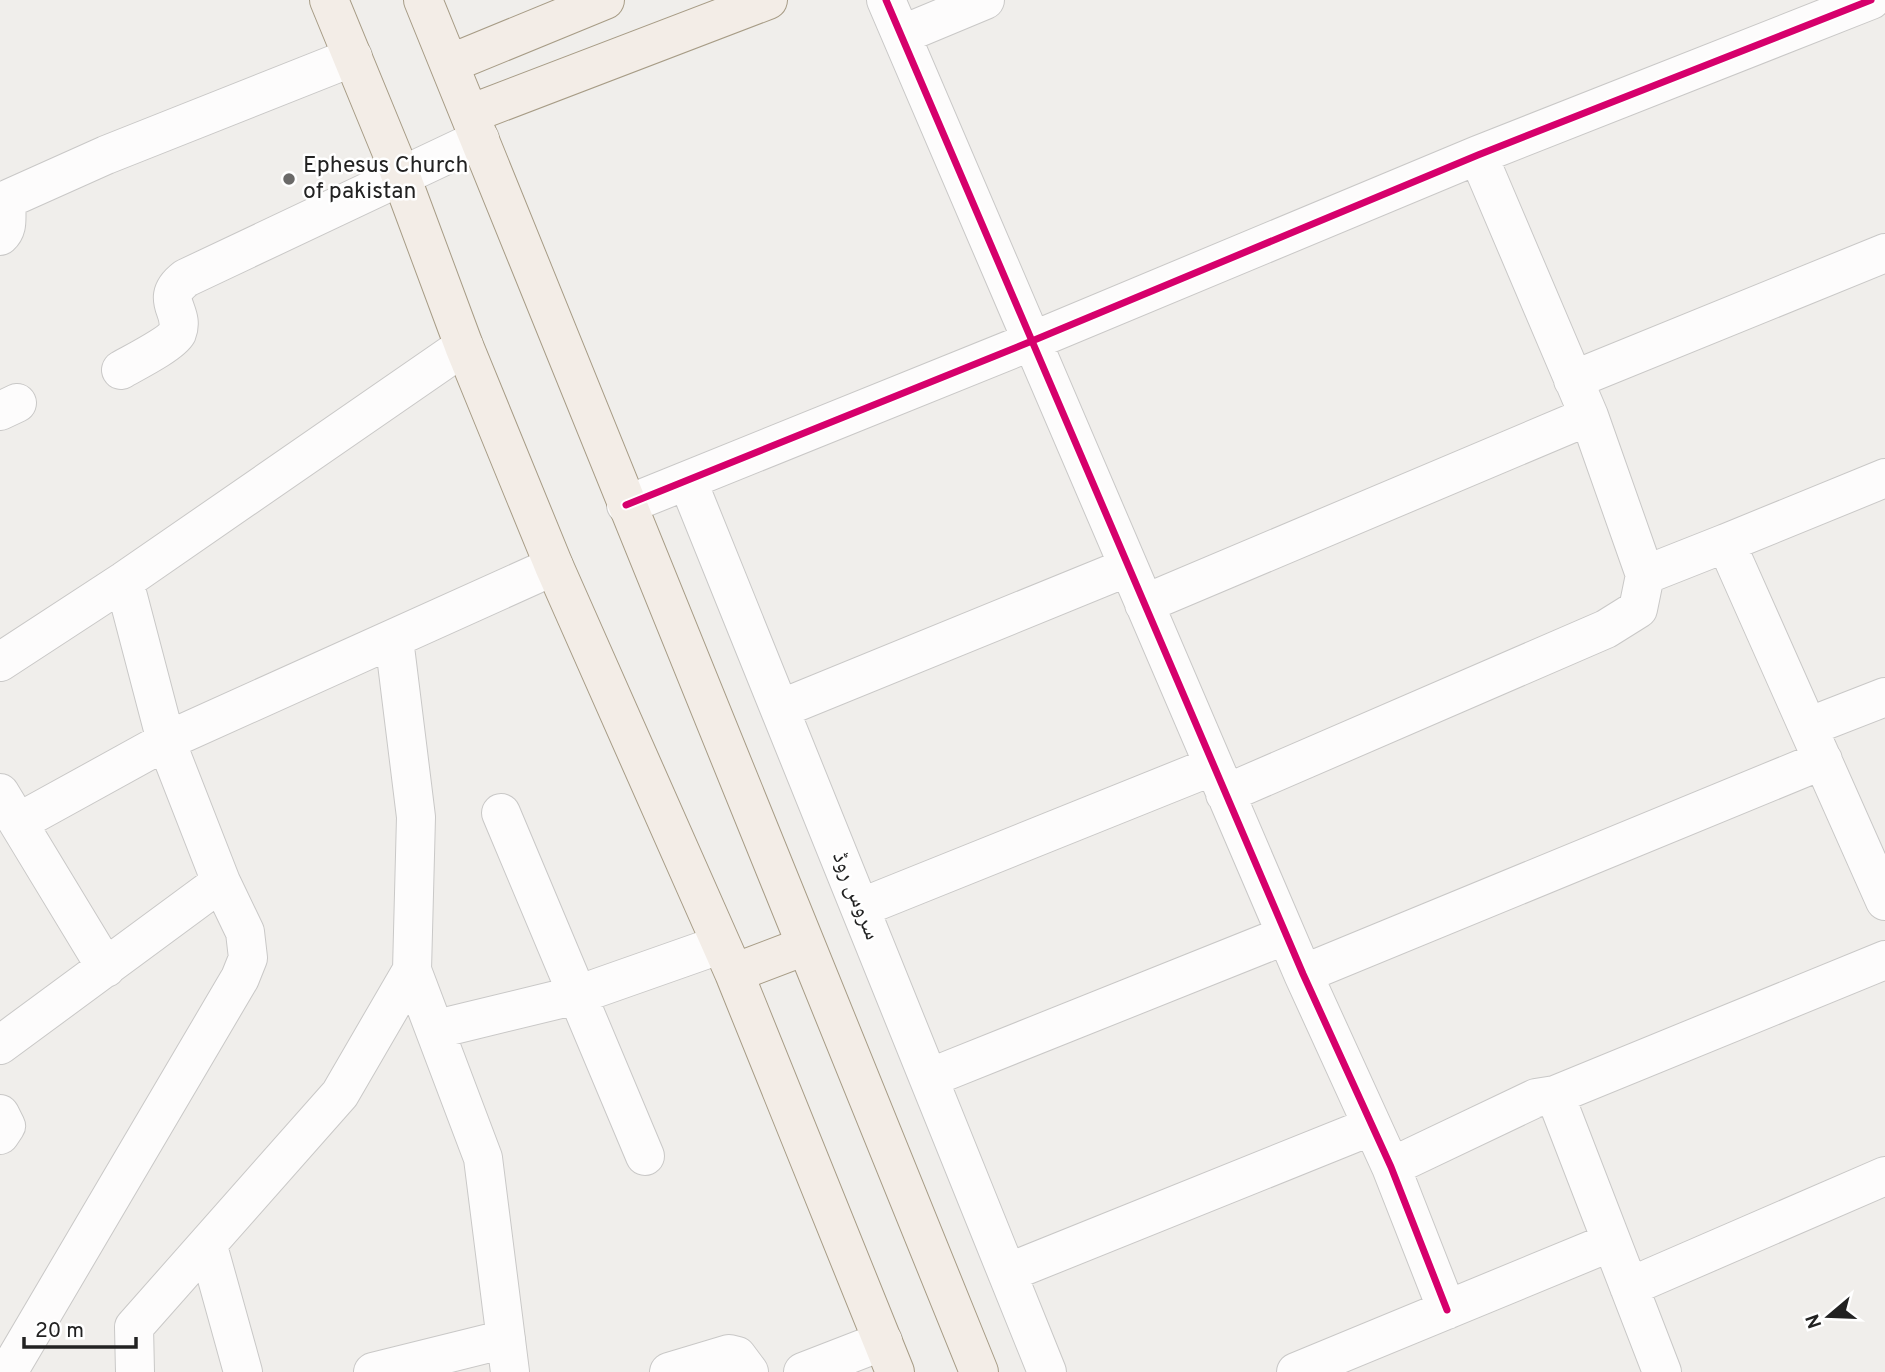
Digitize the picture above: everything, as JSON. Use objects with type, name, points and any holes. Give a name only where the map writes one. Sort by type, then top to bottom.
[{"type":"main road","points":[[329,0],[401,178],[464,346],[554,566],[727,959],[889,1357]]},
{"type":"main road","points":[[424,0],[626,505],[979,1372]]},
{"type":"main road","points":[[449,64],[605,0]]},
{"type":"main road","points":[[475,127],[768,0]]},
{"type":"main road","points":[[727,959],[805,946]]},
{"type":"street","points":[[886,0],[1286,935],[1391,1167],[1447,1310]]},
{"type":"street","points":[[901,35],[985,0]]},
{"type":"street","points":[[626,505],[1032,341],[1478,155],[1871,0]]},
{"type":"street","points":[[0,236],[7,224],[6,204],[10,198],[106,155],[353,57]]},
{"type":"street","points":[[121,370],[174,338],[179,324],[171,299],[175,287],[186,278],[401,178],[475,127]]},
{"type":"street","points":[[860,908],[1219,780],[1606,629],[1638,609],[1645,575],[1589,416],[1478,155]]},
{"type":"street","points":[[1573,380],[1885,253]]},
{"type":"street","points":[[0,662],[124,581],[464,346]]},
{"type":"street","points":[[1144,604],[1589,416]]},
{"type":"street","points":[[1645,575],[1885,478]]},
{"type":"street","name":"سروس روڈ","points":[[688,482],[1047,1372]]},
{"type":"street","points":[[1727,542],[1885,901]]},
{"type":"street","points":[[106,968],[10,808],[166,741],[554,566]]},
{"type":"street","points":[[780,709],[1129,567]]},
{"type":"street","points":[[8,1372],[240,978],[248,958],[245,932],[221,882],[166,741],[124,581]]},
{"type":"street","points":[[373,1372],[508,1356],[483,1158],[437,1029],[412,970],[416,817],[394,639]]},
{"type":"street","points":[[1303,974],[1815,744],[1885,697]]},
{"type":"street","points":[[501,813],[645,1156]]},
{"type":"street","points":[[0,1045],[221,882]]},
{"type":"street","points":[[929,1078],[1286,935]]},
{"type":"street","points":[[437,1029],[727,959]]},
{"type":"street","points":[[1391,1167],[1536,1098],[1555,1095],[1885,960]]},
{"type":"street","points":[[135,1372],[134,1327],[340,1094],[412,970]]},
{"type":"street","points":[[1555,1095],[1662,1372]]},
{"type":"street","points":[[0,1114],[6,1126],[0,1135]]},
{"type":"street","points":[[1007,1273],[1372,1126]]},
{"type":"street","points":[[1629,1287],[1885,1176]]},
{"type":"street","points":[[1296,1372],[1611,1242]]},
{"type":"street","points":[[208,1246],[243,1372]]},
{"type":"street","points":[[668,1372],[729,1354],[737,1356],[749,1372]]},
{"type":"street","points":[[803,1372],[889,1357]]},
{"type":"cycle path","points":[[886,0],[1303,974],[1391,1167],[1447,1310]]},
{"type":"cycle path","points":[[626,505],[1032,341],[1478,155],[1871,0]]},
{"type":"place","name":"Ephesus Church of pakistan","points":[[289,179]]}]
